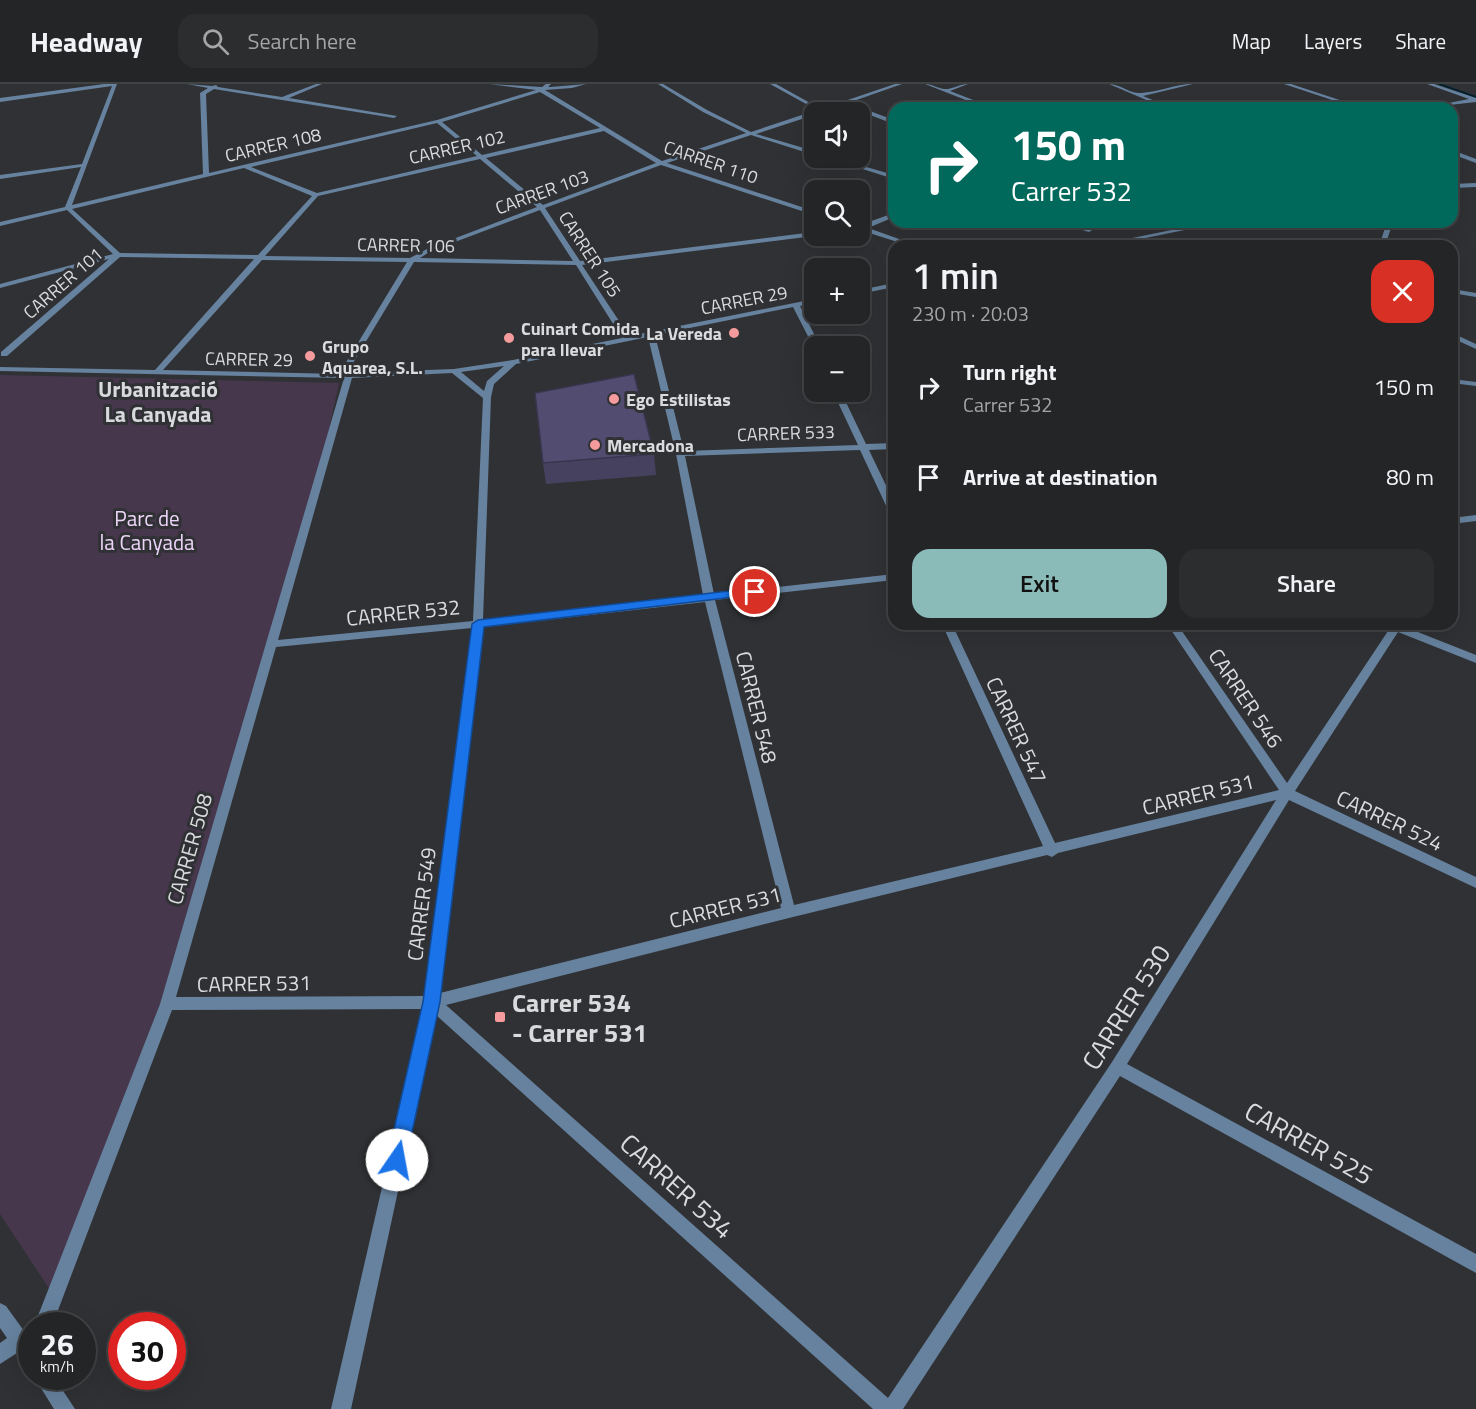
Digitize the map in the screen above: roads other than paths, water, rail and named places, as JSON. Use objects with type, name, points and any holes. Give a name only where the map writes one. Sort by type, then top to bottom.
[{"type":"street","points":[[0,100],[115,84],[69,208]]},
{"type":"street","points":[[189,84],[394,116]]},
{"type":"street","points":[[206,176],[203,93],[220,84]]},
{"type":"street","points":[[283,98],[320,84]]},
{"type":"street","points":[[491,84],[541,90],[564,89],[584,84]]},
{"type":"street","name":"CARRER 108","points":[[0,224],[438,122],[541,90],[549,84]]},
{"type":"street","points":[[660,84],[705,111],[752,134],[804,150]]},
{"type":"street","points":[[772,84],[804,104]]},
{"type":"street","name":"CARRER 103","points":[[847,102],[900,84]]},
{"type":"street","points":[[927,84],[975,102]]},
{"type":"street","points":[[945,91],[966,84]]},
{"type":"street","points":[[1111,84],[1155,102]]},
{"type":"street","points":[[1138,95],[1191,84]]},
{"type":"street","points":[[1286,84],[1342,102]]},
{"type":"street","points":[[1429,84],[1476,98]]},
{"type":"street","points":[[1449,84],[1476,98]]},
{"type":"street","name":"CARRER 110","points":[[541,90],[662,163],[804,210]]},
{"type":"street","points":[[1456,102],[1476,98]]},
{"type":"street","points":[[870,113],[888,120]]},
{"type":"street","name":"CARRER 103","points":[[412,260],[429,250],[662,163],[804,116]]},
{"type":"street","name":"CARRER 105","points":[[438,122],[542,208],[627,339]]},
{"type":"street","name":"CARRER 102","points":[[316,195],[604,129]]},
{"type":"street","points":[[1458,154],[1476,161]]},
{"type":"street","points":[[0,177],[86,165]]},
{"type":"street","points":[[157,372],[316,195],[246,167]]},
{"type":"street","points":[[864,168],[888,175]]},
{"type":"street","points":[[1458,179],[1474,178]]},
{"type":"street","points":[[1458,186],[1476,184]]},
{"type":"street","name":"CARRER 101","points":[[4,354],[118,255],[69,208]]},
{"type":"street","points":[[870,224],[888,217]]},
{"type":"street","points":[[1081,228],[1089,230]]},
{"type":"street","points":[[1126,240],[1189,228]]},
{"type":"street","points":[[870,231],[898,240]]},
{"type":"street","name":"CARRER 106","points":[[0,286],[118,255],[579,263],[804,235]]},
{"type":"street","points":[[345,376],[412,260]]},
{"type":"street","points":[[870,290],[888,286]]},
{"type":"street","points":[[1458,292],[1476,295]]},
{"type":"street","name":"CARRER 29","points":[[0,369],[345,376],[454,371],[513,362],[804,303]]},
{"type":"street","points":[[796,304],[811,336]]},
{"type":"street","name":"CARRER 548","points":[[651,334],[680,454],[709,597],[789,912]]},
{"type":"street","points":[[1458,338],[1476,346]]},
{"type":"street","points":[[454,371],[488,397],[490,383],[513,362]]},
{"type":"street","name":"CARRER 508","points":[[48,1312],[167,1004],[273,644],[345,376]]},
{"type":"street","points":[[1458,382],[1476,384]]},
{"type":"street","name":"CARRER 549","points":[[341,1409],[432,1002],[478,624],[488,397]]},
{"type":"street","points":[[842,402],[888,499]]},
{"type":"street","name":"CARRER 533","points":[[680,454],[888,446]]},
{"type":"street","points":[[1458,520],[1476,518]]},
{"type":"street","name":"CARRER 532","points":[[273,644],[478,624],[888,578]]},
{"type":"street","name":"CARRER 547","points":[[950,630],[1052,852]]},
{"type":"street","name":"CARRER 546","points":[[1176,630],[1287,793]]},
{"type":"street","name":"CARRER 530","points":[[892,1409],[1117,1067],[1287,793],[1393,630]]},
{"type":"street","points":[[1408,630],[1476,659]]},
{"type":"street","name":"CARRER 531","points":[[167,1004],[432,1002],[789,912],[1052,852],[1287,793]]},
{"type":"street","name":"CARRER 524","points":[[1287,793],[1476,882]]},
{"type":"street","name":"CARRER 534","points":[[432,1002],[887,1409]]},
{"type":"street","name":"CARRER 525","points":[[1117,1067],[1476,1264]]},
{"type":"street","points":[[0,1312],[18,1340],[0,1355]]},
{"type":"street","points":[[53,1390],[65,1409]]},
{"type":"waterway","points":[[1439,84],[1476,97]]},
{"type":"place","name":"La Vereda","points":[[734,333]]},
{"type":"place","name":"Cuinart Comida para llevar","points":[[509,338]]},
{"type":"place","name":"Grupo Aquarea, S.L.","points":[[310,356]]},
{"type":"place","name":"Ego Estilistas","points":[[614,399]]},
{"type":"place","name":"Mercadona","points":[[595,445]]},
{"type":"place","name":"Carrer 534 - Carrer 531","points":[[500,1017]]},
{"type":"district","name":"Urbanització La Canyada","points":[[158,402]]},
{"type":"park label","name":"Parc de la Canyada","points":[[147,530]]}]
